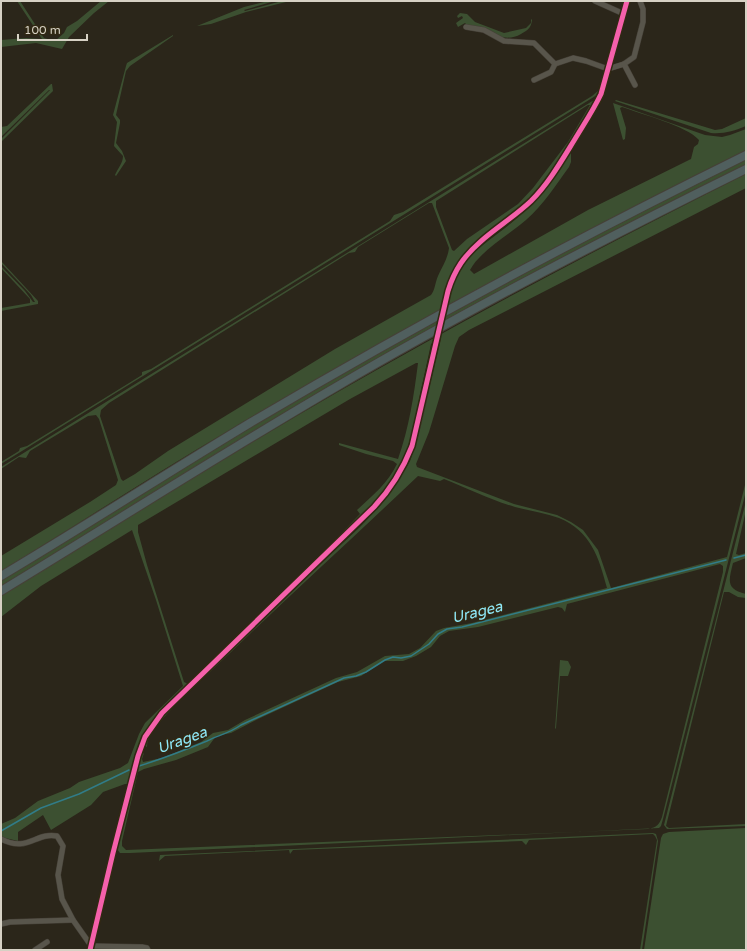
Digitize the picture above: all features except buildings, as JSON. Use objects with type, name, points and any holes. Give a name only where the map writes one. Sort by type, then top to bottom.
[{"type":"highway","points":[[1,576],[250,423],[395,340],[531,265],[746,155]]},
{"type":"highway","points":[[1,591],[166,489],[345,382],[530,280],[746,169]]},
{"type":"street","points":[[595,1],[624,14]]},
{"type":"street","points":[[91,949],[115,845],[138,756],[150,728],[162,713],[374,507],[402,470],[412,446],[448,291],[457,270],[467,255],[524,207],[546,184],[601,94],[627,1]]},
{"type":"street","points":[[534,80],[551,72],[555,64],[573,58],[608,69],[624,64],[634,57],[643,22],[643,9],[640,1]]},
{"type":"street","points":[[466,27],[484,30],[504,41],[534,43],[555,64]]},
{"type":"street","points":[[624,64],[635,85]]},
{"type":"street","points":[[1,839],[17,844],[28,843],[48,835],[57,836],[63,846],[58,875],[62,899],[91,949]]},
{"type":"street","points":[[1,924],[10,922],[73,920]]},
{"type":"street","points":[[35,950],[47,942]]},
{"type":"street","points":[[91,949],[142,947],[147,948],[148,950]]},
{"type":"green space","points":[[17,1],[20,1],[44,38],[55,41],[64,33],[67,27],[77,21],[101,1],[109,1],[69,37],[62,49],[36,43],[1,47],[1,40],[26,38],[42,39]]},
{"type":"green space","points":[[268,1],[275,1],[244,10],[245,11],[282,1],[290,1],[246,12],[211,24],[197,26],[244,7]]},
{"type":"green space","points":[[460,13],[467,14],[475,22],[504,33],[526,28],[531,23],[531,19],[532,23],[526,31],[521,34],[507,38],[494,35],[465,23],[458,27],[456,23],[463,18],[462,16],[458,18],[457,16]]},
{"type":"green space","points":[[173,35],[130,66],[126,71],[116,115],[120,120],[120,123],[116,143],[122,151],[126,161],[116,176],[115,175],[123,156],[114,146],[117,122],[113,115],[127,63]]},
{"type":"green space","points":[[51,84],[53,91],[1,142],[1,139],[50,90],[1,137],[1,127],[7,126]]},
{"type":"green space","points":[[599,90],[597,95],[1,464],[1,462],[19,451],[20,448],[27,446],[142,375],[142,372],[151,369],[390,221],[394,215],[403,212],[592,96]]},
{"type":"green space","points":[[594,100],[595,102],[573,138],[541,185],[520,208],[482,239],[459,262],[450,276],[444,293],[452,289],[463,267],[475,252],[519,216],[552,181],[570,151],[571,162],[569,167],[549,195],[526,220],[481,256],[470,270],[474,274],[588,210],[691,159],[694,147],[698,144],[699,140],[693,135],[674,125],[622,107],[620,108],[626,128],[625,139],[623,140],[613,103],[705,135],[722,137],[746,129],[746,150],[615,216],[484,285],[355,357],[199,448],[1,571],[1,556],[90,502],[116,485],[118,480],[99,419],[96,415],[88,416],[30,451],[26,458],[19,457],[1,469],[1,467]],"holes":[[[590,105],[568,142],[533,188],[518,204],[467,239],[454,251],[452,250],[436,207],[436,201]],[[429,203],[432,203],[449,248],[431,295],[335,349],[168,451],[135,474],[123,481],[121,479],[100,416],[101,410],[109,403],[349,253],[355,252],[358,247]]]},
{"type":"green space","points":[[616,100],[715,130],[722,129],[746,118],[746,126],[729,132],[711,133],[615,101]]},
{"type":"green space","points":[[746,158],[746,165],[528,277],[1,587],[1,579],[228,440],[366,359],[507,282]]},
{"type":"green space","points":[[746,174],[746,188],[469,330],[459,337],[429,432],[416,464],[417,467],[514,504],[557,515],[571,522],[583,530],[598,550],[611,588],[727,557],[746,481],[746,491],[663,819],[659,828],[650,828],[657,825],[662,817],[723,572],[723,566],[720,564],[567,604],[565,612],[562,608],[558,607],[478,627],[449,631],[440,636],[431,647],[416,656],[403,661],[384,661],[361,676],[338,682],[231,733],[216,736],[208,747],[176,760],[144,769],[138,772],[122,846],[126,850],[580,832],[130,853],[120,853],[117,849],[141,755],[144,753],[142,759],[143,762],[162,758],[201,742],[213,733],[228,730],[245,720],[336,678],[357,672],[385,656],[409,654],[420,648],[436,631],[444,628],[472,623],[607,588],[601,566],[592,547],[579,530],[570,524],[554,516],[506,504],[444,479],[440,481],[418,476],[185,696],[155,728],[149,737],[147,747],[144,745],[149,733],[165,714],[284,598],[360,527],[380,506],[393,489],[410,461],[416,443],[441,338],[431,344],[407,450],[394,477],[384,492],[160,712],[147,729],[139,746],[129,784],[103,792],[91,805],[51,830],[43,815],[18,832],[18,841],[1,837],[1,824],[15,818],[38,801],[70,788],[79,782],[120,768],[128,763],[139,734],[145,723],[183,686],[132,530],[41,586],[1,617],[1,596],[210,468],[386,364],[488,308]],"holes":[[[418,363],[411,411],[398,459],[339,443],[339,445],[393,461],[397,464],[389,477],[357,510],[360,514],[332,543],[188,684],[184,682],[147,565],[138,532],[138,525],[350,399]]]},
{"type":"green space","points":[[1,261],[38,301],[38,304],[1,311],[1,308],[30,303],[30,299],[1,268],[1,266],[25,291],[33,302],[35,302],[31,295],[1,263]]},
{"type":"green space","points":[[746,501],[746,510],[736,554],[739,555],[746,553],[746,558],[733,563],[730,574],[730,583],[739,592],[746,594],[746,598],[738,597],[729,592],[724,592],[666,826],[669,828],[746,824],[746,826],[667,829],[664,825]]},
{"type":"green space","points":[[560,660],[568,661],[571,667],[568,676],[560,676],[555,729]]},
{"type":"green space","points":[[746,828],[746,950],[644,950],[661,838],[663,834],[669,832]]},
{"type":"green space","points":[[653,833],[656,834],[658,841],[642,950],[640,950],[657,840],[653,834],[529,840],[526,845],[522,841],[293,850],[290,854],[289,850],[165,856],[159,861],[160,855]]},
{"type":"waterway","name":"Uragea","points":[[734,558],[746,555]]},
{"type":"waterway","name":"Uragea","points":[[139,766],[229,732],[241,725],[344,678],[356,676],[366,672],[385,660],[393,657],[401,658],[411,656],[429,644],[438,634],[447,629],[462,627],[726,560]]},
{"type":"waterway","name":"Uragea","points":[[1,831],[41,808],[79,794],[129,770]]},
{"type":"cycle path","points":[[90,950],[138,756],[145,737],[162,713],[374,507],[401,471],[412,446],[448,291],[455,273],[461,263],[476,246],[531,201],[544,187],[560,163],[601,94],[627,1]]}]
